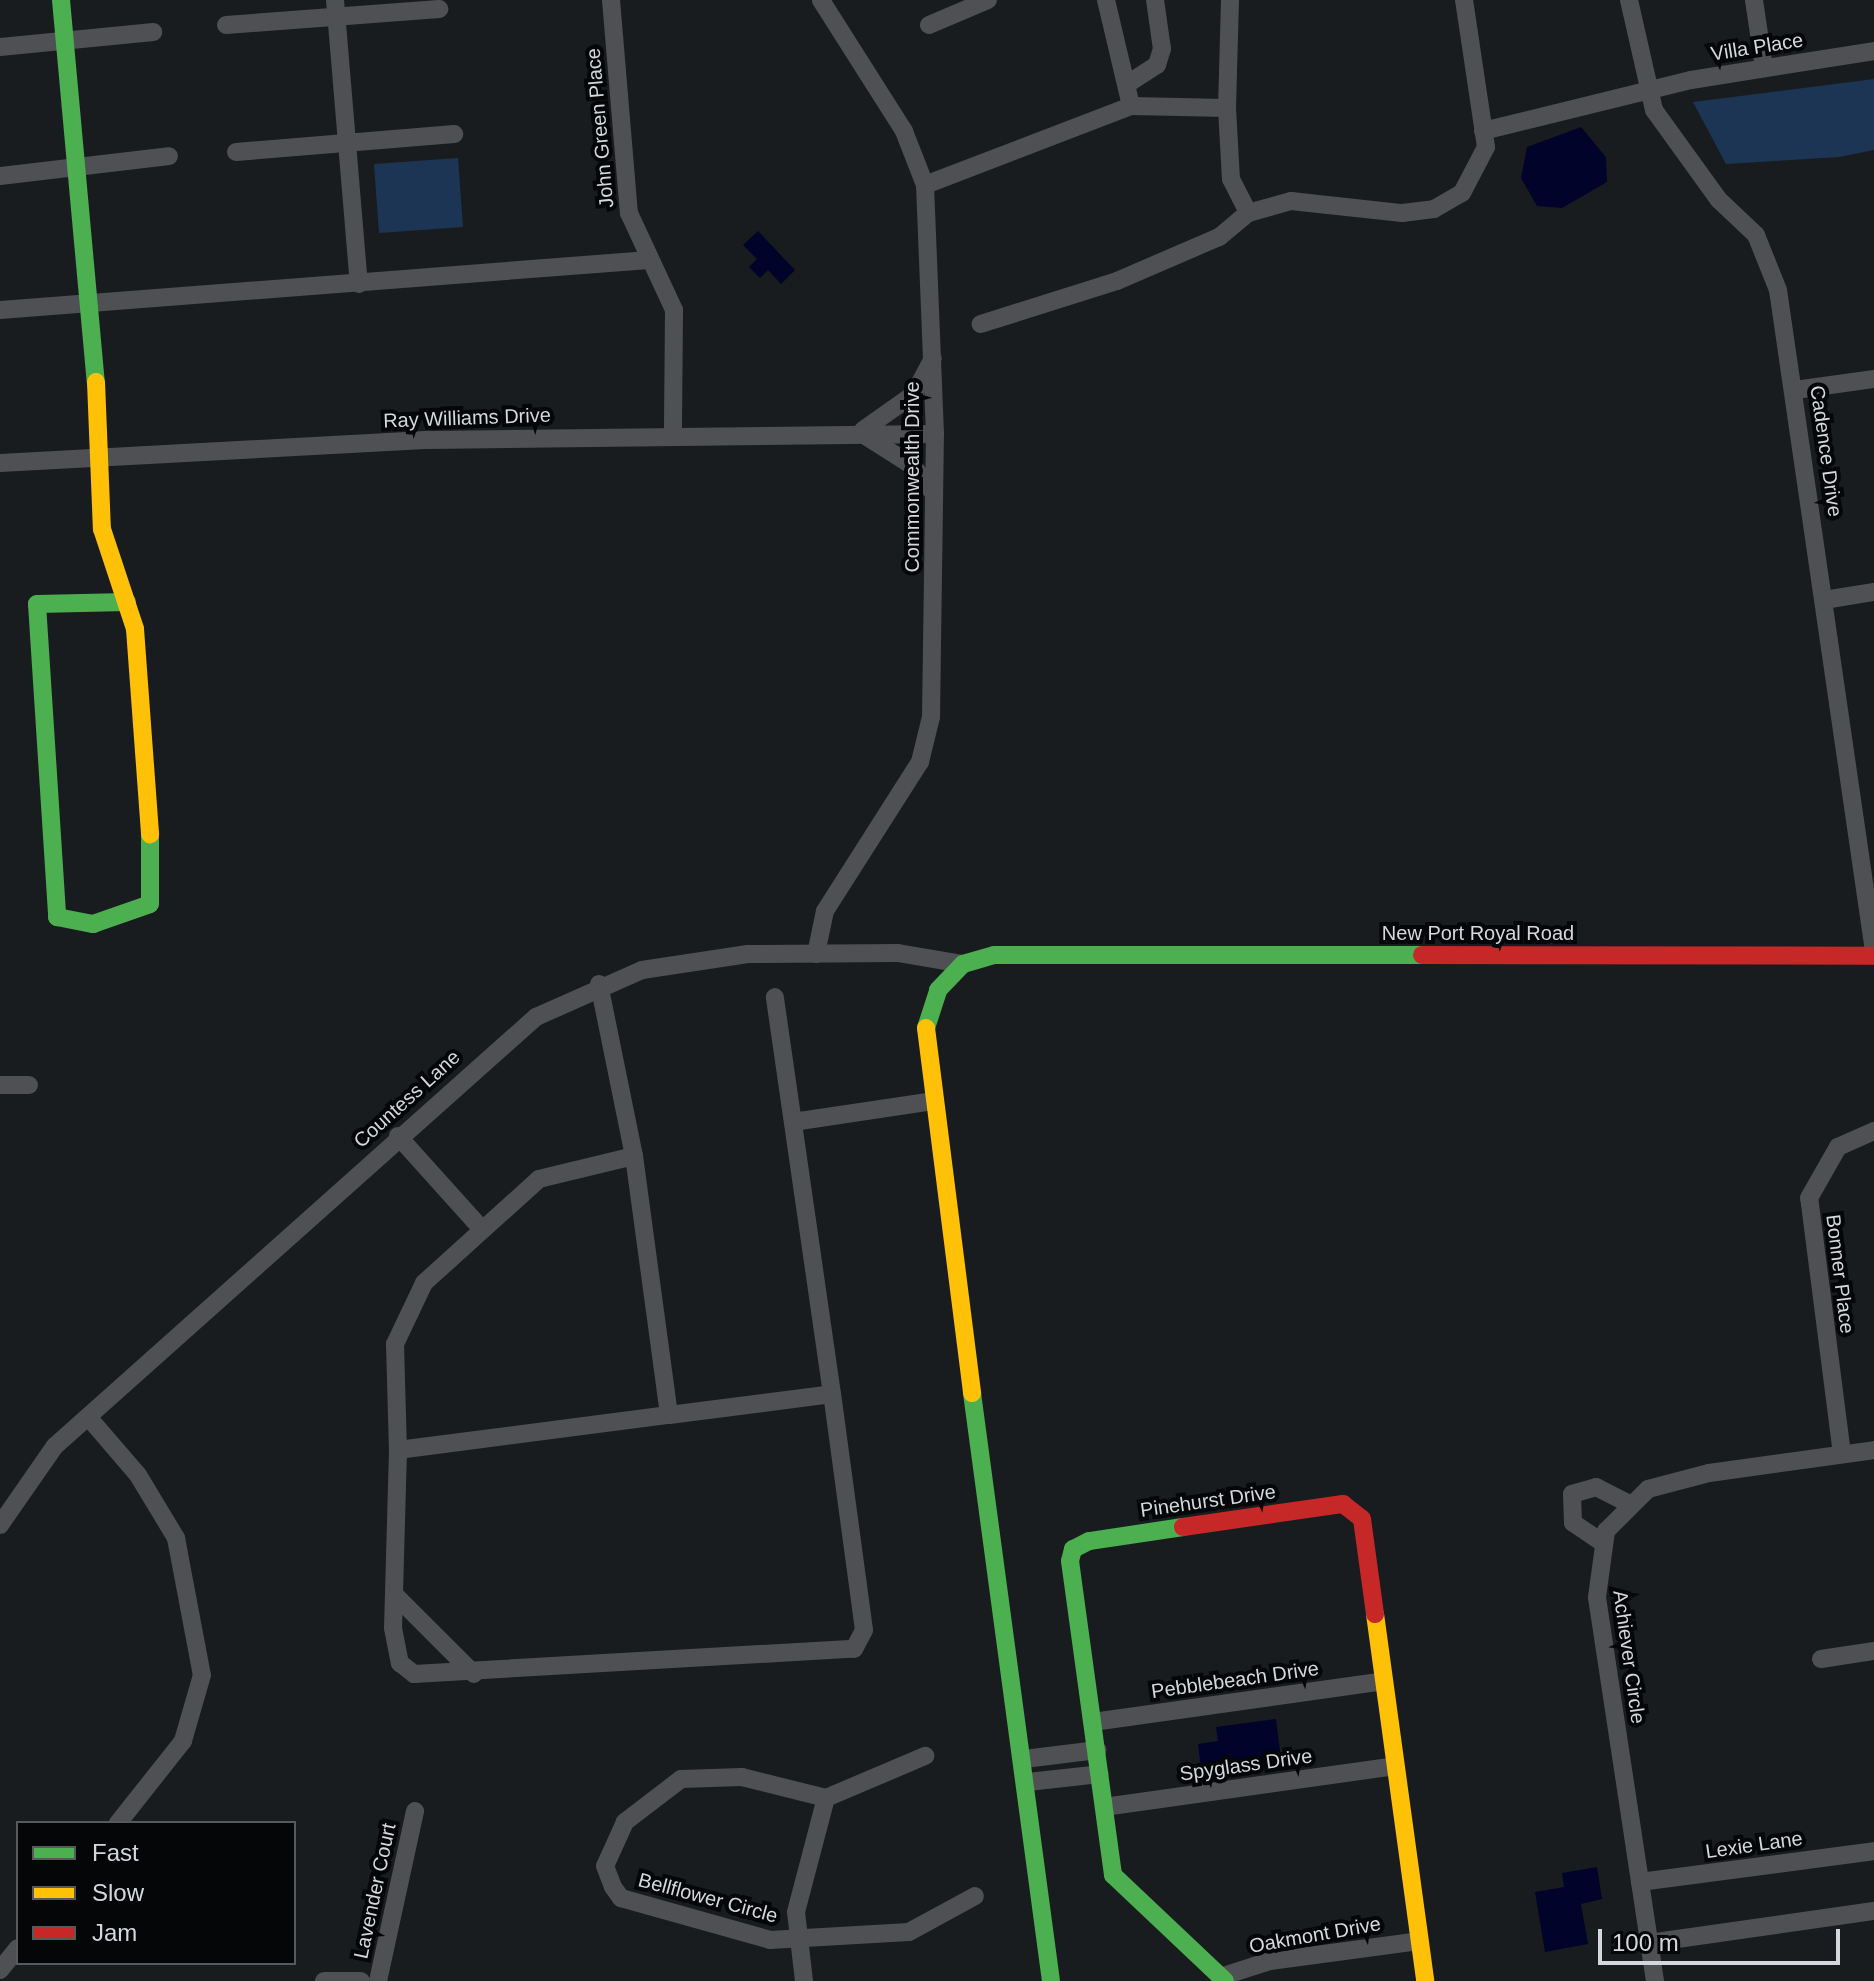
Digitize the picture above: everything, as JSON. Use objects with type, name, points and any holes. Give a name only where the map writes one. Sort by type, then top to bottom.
[{"type":"street","points":[[61,0],[103,457],[102,529],[127,602],[135,629],[150,904],[93,924],[57,917],[37,604],[127,602]]},
{"type":"street","name":"John Green Place","points":[[611,0],[629,213],[674,310],[673,435]]},
{"type":"street","name":"Commonwealth Drive","points":[[816,954],[825,911],[920,762],[931,717],[935,434],[935,356],[925,185],[904,131],[821,0]]},
{"type":"street","points":[[929,25],[988,0]]},
{"type":"street","points":[[1106,0],[1129,83],[1131,106]]},
{"type":"street","points":[[1129,83],[1157,65],[1162,49],[1155,0]]},
{"type":"street","points":[[1230,0],[1227,108],[1231,179],[1248,213]]},
{"type":"street","points":[[981,324],[1117,281],[1219,237],[1248,213],[1291,201],[1402,213],[1434,209],[1462,193],[1479,170],[1483,131],[1464,0]]},
{"type":"street","name":"Cadence Drive","points":[[1629,0],[1647,91],[1671,139],[1756,235],[1778,290],[1795,390],[1874,954]]},
{"type":"street","points":[[1754,0],[1764,68]]},
{"type":"street","points":[[336,8],[359,284]]},
{"type":"street","points":[[226,25],[336,8],[439,9]]},
{"type":"street","points":[[0,47],[153,32]]},
{"type":"street","name":"Villa Place","points":[[1483,131],[1647,91],[1874,51]]},
{"type":"street","points":[[925,185],[1131,106],[1227,108]]},
{"type":"street","points":[[236,152],[454,134]]},
{"type":"street","points":[[0,176],[169,156]]},
{"type":"street","points":[[0,310],[649,260]]},
{"type":"street","points":[[857,433],[914,394],[935,356]]},
{"type":"street","points":[[1795,390],[1874,379]]},
{"type":"street","points":[[857,433],[888,445],[934,494]]},
{"type":"street","name":"Ray Williams Drive","points":[[0,463],[673,435],[935,434]]},
{"type":"street","points":[[1824,600],[1874,592]]},
{"type":"street","points":[[1854,810],[1874,808]]},
{"type":"street","name":"Countess Lane","points":[[0,1525],[55,1446],[504,1039],[599,984],[748,954],[898,953],[963,964]]},
{"type":"street","name":"New Port Royal Road","points":[[963,964],[994,955],[1082,954],[1874,954]]},
{"type":"street","points":[[963,964],[938,990],[929,1017],[934,1101],[1028,1782],[1051,1981]]},
{"type":"street","points":[[599,984],[634,1156],[669,1415]]},
{"type":"street","points":[[634,1156],[566,1167],[479,1226],[405,1312],[395,1344],[398,1450],[394,1594],[400,1663],[414,1674],[474,1674],[854,1649],[864,1630],[775,997]]},
{"type":"street","points":[[0,1085],[29,1085]]},
{"type":"street","points":[[793,1122],[934,1101]]},
{"type":"street","name":"Bonner Place","points":[[1842,1454],[1809,1198],[1838,1147],[1874,1131]]},
{"type":"street","points":[[398,1136],[479,1226]]},
{"type":"street","points":[[398,1450],[832,1394]]},
{"type":"street","points":[[89,1418],[138,1475],[176,1538],[202,1675],[183,1741],[120,1821]]},
{"type":"street","name":"Achiever Circle","points":[[1655,1981],[1597,1597],[1603,1543],[1629,1504],[1648,1489],[1709,1473],[1874,1450]]},
{"type":"street","points":[[1603,1543],[1573,1523],[1572,1494],[1596,1487],[1629,1504]]},
{"type":"street","name":"Pinehurst Drive","points":[[1223,1979],[1125,1894],[1113,1875],[1073,1549],[1343,1504],[1362,1519],[1425,1981]]},
{"type":"street","points":[[394,1594],[474,1674]]},
{"type":"street","points":[[1821,1659],[1874,1651]]},
{"type":"street","name":"Pebblebeach Drive","points":[[1093,1722],[1384,1681]]},
{"type":"street","points":[[1024,1759],[1097,1750]]},
{"type":"street","points":[[804,1981],[796,1912],[826,1798],[925,1756]]},
{"type":"street","name":"Spyglass Drive","points":[[1104,1807],[1395,1766]]},
{"type":"street","points":[[1028,1782],[1100,1774]]},
{"type":"street","name":"Bellflower Circle","points":[[798,1940],[770,1940],[621,1898],[605,1866],[625,1822],[681,1779],[742,1777],[826,1798]]},
{"type":"street","name":"Lavender Court","points":[[378,1981],[415,1811]]},
{"type":"street","name":"Lexie Lane","points":[[1640,1882],[1874,1851]]},
{"type":"street","points":[[798,1940],[909,1932],[975,1896]]},
{"type":"street","points":[[1649,1943],[1874,1911]]},
{"type":"street","name":"Oakmont Drive","points":[[1223,1979],[1270,1961],[1419,1941]]},
{"type":"street","points":[[0,1970],[16,1950]]},
{"type":"street","points":[[324,1981],[361,1981]]},
{"type":"shaded area","points":[[1874,79],[1874,150],[1839,157],[1726,164],[1693,102]]},
{"type":"shaded area","points":[[1581,127],[1606,157],[1607,182],[1562,208],[1537,206],[1521,178],[1527,147]]},
{"type":"shaded area","points":[[458,158],[463,227],[379,233],[374,164]]},
{"type":"shaded area","points":[[758,231],[795,270],[781,284],[768,270],[760,278],[749,267],[757,259],[743,245]]},
{"type":"shaded area","points":[[1276,1719],[1281,1759],[1201,1769],[1198,1744],[1218,1741],[1216,1727]]},
{"type":"shaded area","points":[[1597,1867],[1602,1899],[1581,1904],[1588,1944],[1545,1952],[1535,1892],[1564,1887],[1562,1873]]},
{"type":"traffic: fast","points":[[61,0],[96,382]]},
{"type":"traffic: fast","points":[[127,602],[37,604],[57,917],[93,924],[150,904],[150,834]]},
{"type":"traffic: fast","points":[[926,1028],[938,990],[963,964],[994,955],[1422,955]]},
{"type":"traffic: fast","points":[[972,1393],[1051,1981]]},
{"type":"traffic: fast","points":[[1183,1527],[1089,1541],[1073,1549],[1070,1561],[1113,1875],[1225,1981]]},
{"type":"traffic: slow","points":[[96,382],[102,529],[135,629],[150,834]]},
{"type":"traffic: slow","points":[[926,1028],[972,1393]]},
{"type":"traffic: slow","points":[[1375,1614],[1425,1981]]},
{"type":"traffic: jam","points":[[1422,955],[1874,956]]},
{"type":"traffic: jam","points":[[1183,1527],[1343,1504],[1362,1519],[1375,1614]]}]
